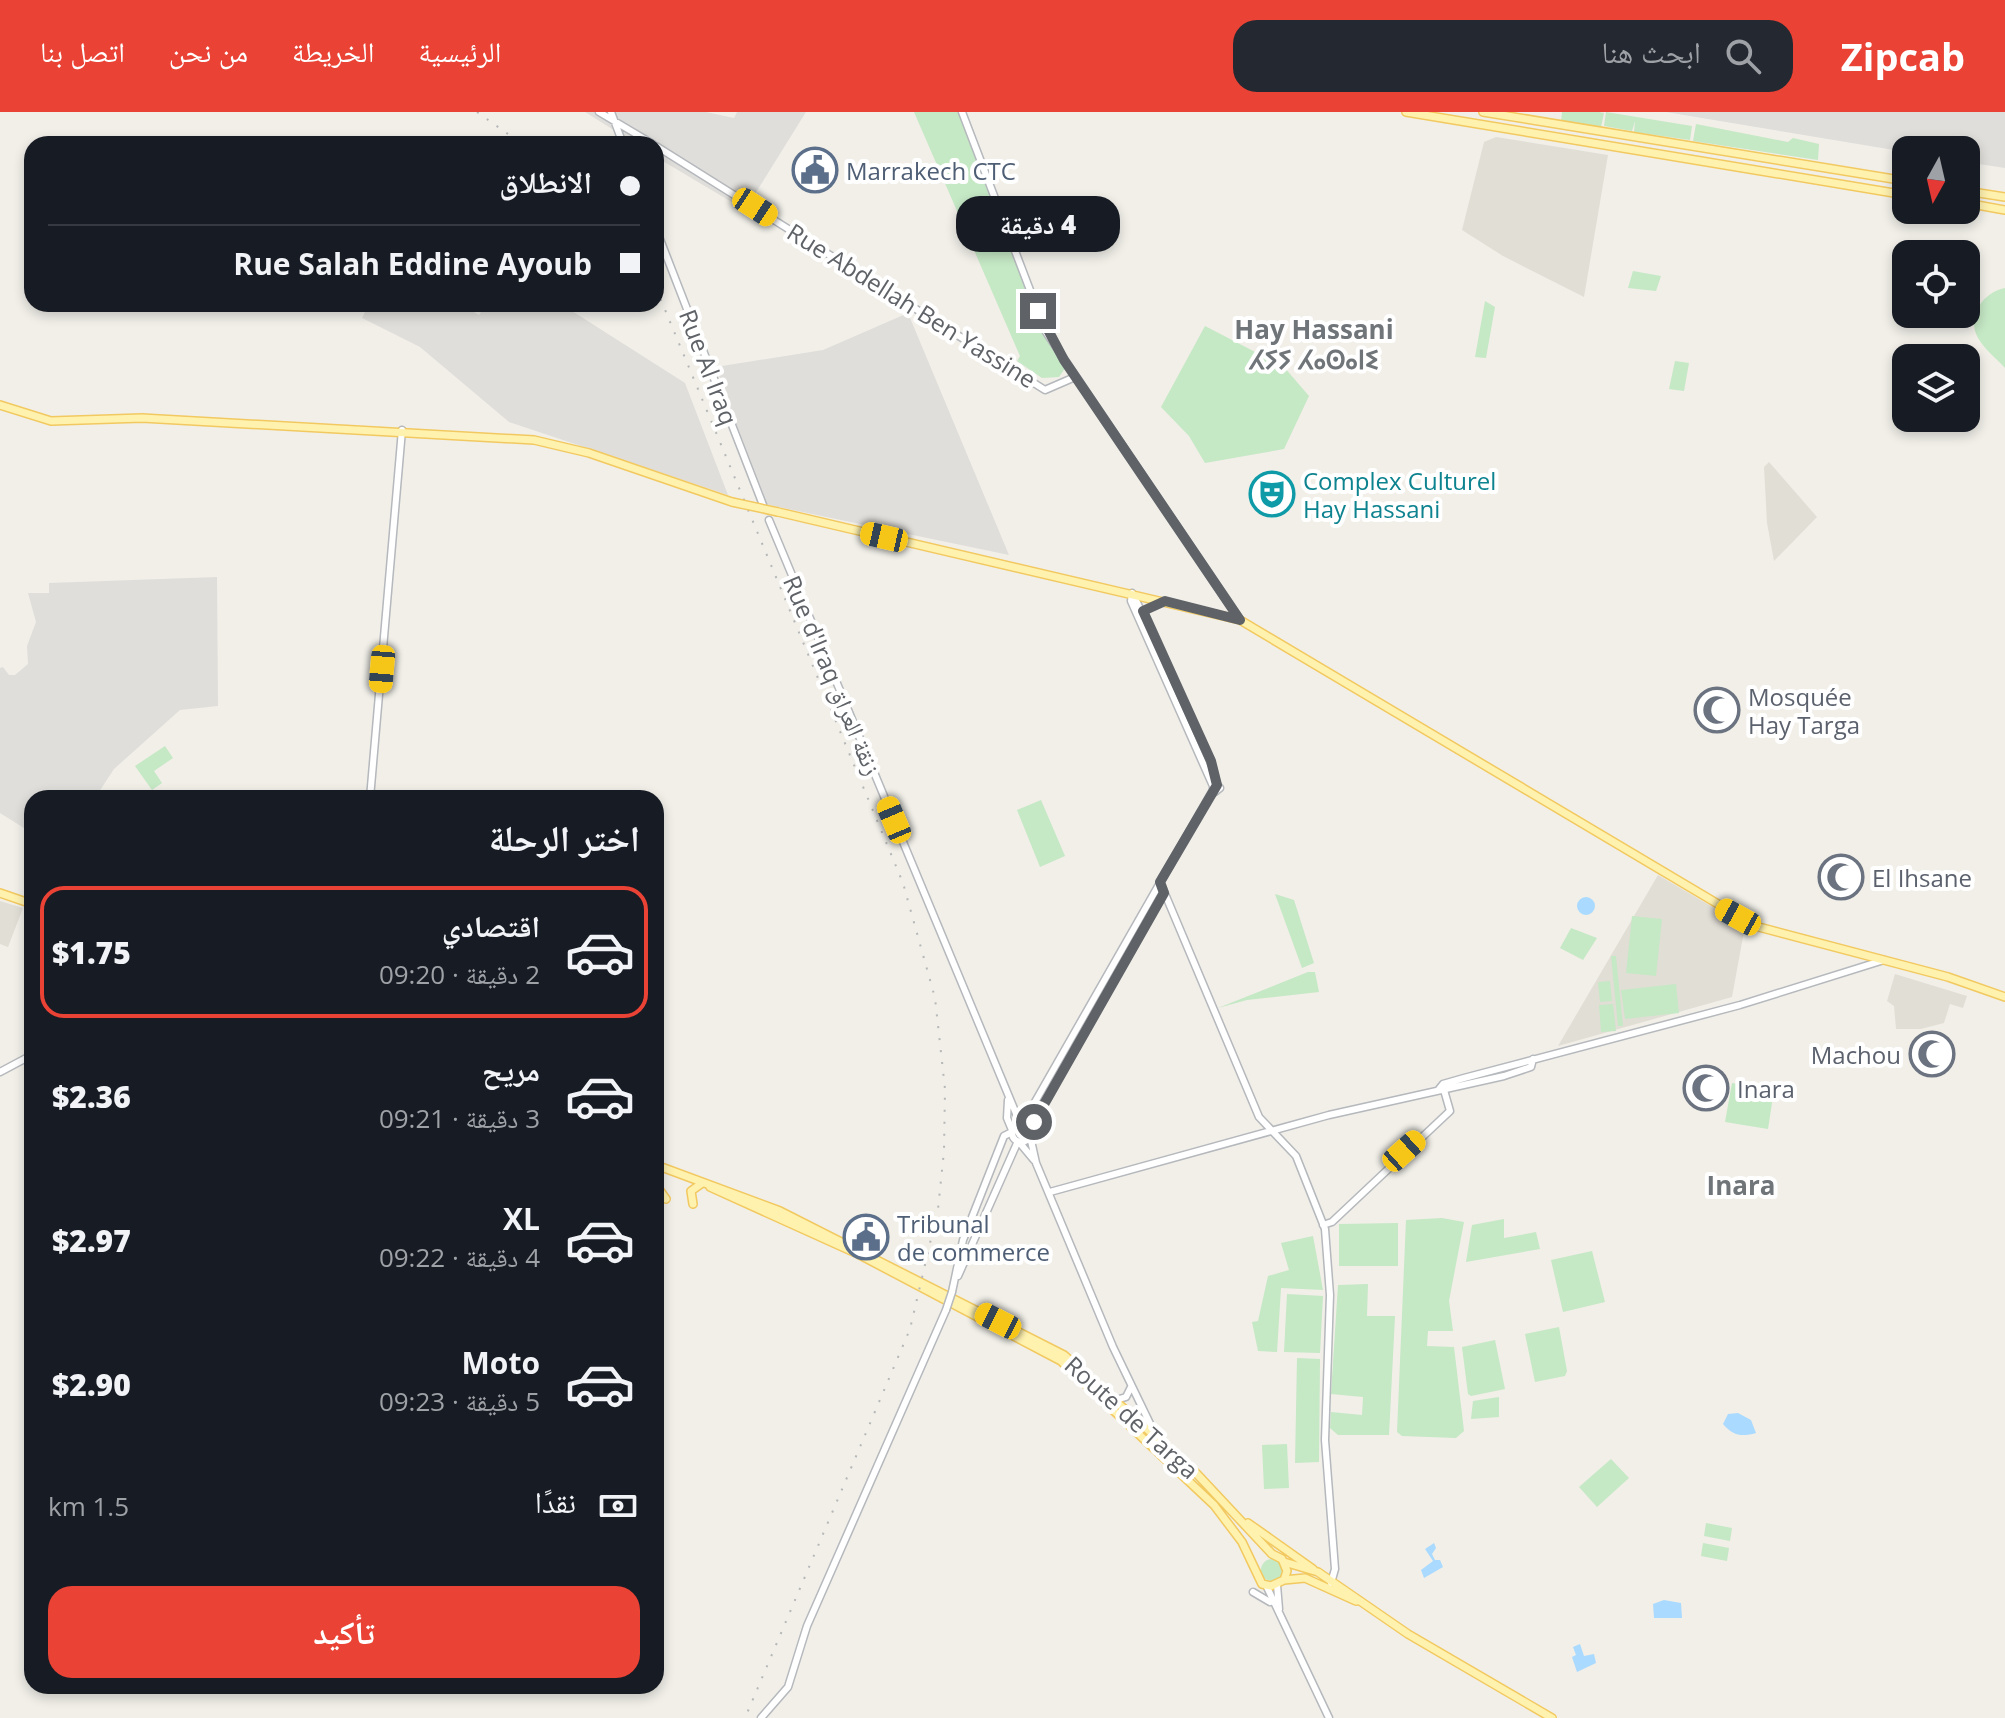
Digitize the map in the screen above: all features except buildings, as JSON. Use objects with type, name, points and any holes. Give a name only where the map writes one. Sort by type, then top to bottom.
[{"type":"main road","points":[[1406,112],[1892,193]]},
{"type":"main road","points":[[1483,112],[1892,179]]},
{"type":"main road","points":[[1980,193],[2005,197]]},
{"type":"main road","points":[[1980,206],[2005,210]]},
{"type":"main road","points":[[0,405],[34,418],[63,421],[142,418],[402,430],[550,443],[732,502],[1240,620],[1755,926],[1884,960],[2005,997]]},
{"type":"main road","points":[[0,893],[24,901]]},
{"type":"main road","name":"Route de Targa","points":[[664,1168],[780,1211],[1078,1364],[1241,1518],[1272,1554]]},
{"type":"main road","points":[[693,1204],[690,1193],[701,1184]]},
{"type":"main road","name":"Route de Targa","points":[[710,1187],[819,1235],[1054,1356],[1214,1505],[1229,1522],[1256,1567]]},
{"type":"main road","points":[[1241,1518],[1365,1605],[1479,1678],[1552,1718]]},
{"type":"main road","points":[[1318,1572],[1284,1562],[1272,1554],[1262,1557],[1256,1567],[1257,1578],[1266,1585],[1301,1577],[1365,1605]]},
{"type":"main road","points":[[1280,1582],[1287,1571],[1284,1562]]},
{"type":"street","name":"Rue Abdellah Ben Yassine","points":[[599,112],[639,136]]},
{"type":"street","points":[[611,112],[620,136]]},
{"type":"street","points":[[962,112],[1044,328],[1240,620]]},
{"type":"street","name":"Rue Abdellah Ben Yassine","points":[[664,151],[1045,390],[1075,377]]},
{"type":"street","name":"Rue Al Iraq","points":[[664,250],[763,505]]},
{"type":"street","points":[[371,790],[402,430]]},
{"type":"street","name":"Rue d'Iraq زنقة العراق","points":[[769,520],[1008,1096],[1026,1128],[1036,1163]]},
{"type":"street","points":[[1026,1128],[1028,1114],[1214,787],[1211,761],[1132,593]]},
{"type":"street","points":[[1132,593],[1131,601],[1214,787]]},
{"type":"street","points":[[1143,611],[1165,601]]},
{"type":"street","points":[[1160,882],[1259,1117],[1296,1156],[1323,1225],[1330,1259],[1325,1440],[1333,1557],[1333,1581],[1326,1587]]},
{"type":"street","points":[[761,1718],[788,1687],[807,1626],[1012,1152],[1164,893]]},
{"type":"street","points":[[1050,1192],[1788,992],[1884,960]]},
{"type":"street","points":[[0,1072],[24,1059]]},
{"type":"street","points":[[1323,1225],[1332,1222],[1450,1111],[1442,1088]]},
{"type":"street","name":"Rue d'Iraq زنقة العراق","points":[[1008,1096],[1007,1118],[1012,1131],[1036,1163]]},
{"type":"street","points":[[1014,1110],[1028,1114]]},
{"type":"street","points":[[955,1283],[963,1240],[1004,1136],[1007,1118]]},
{"type":"street","points":[[1004,1136],[1026,1128]]},
{"type":"street","points":[[1012,1152],[1027,1152]]},
{"type":"street","points":[[1036,1163],[1131,1384],[1158,1438]]},
{"type":"street","points":[[1116,1400],[1128,1394],[1131,1384]]},
{"type":"street","points":[[1318,1572],[1327,1570],[1333,1557]]},
{"type":"street","points":[[1280,1582],[1280,1617]]},
{"type":"street","points":[[1266,1585],[1329,1718]]},
{"type":"street","points":[[1253,1592],[1273,1605]]},
{"type":"shaded area","points":[[585,112],[706,112],[734,118],[737,112],[806,112],[745,210],[664,162],[664,136],[623,136]]},
{"type":"shaded area","points":[[1666,112],[2005,112],[2005,168],[1980,164],[1980,136],[1892,136],[1892,150]]},
{"type":"shaded area","points":[[1496,137],[1608,155],[1584,297],[1503,256],[1462,230],[1484,142]]},
{"type":"shaded area","points":[[365,312],[474,312],[479,315],[481,312],[574,312],[685,383],[728,495],[509,422],[420,347],[362,318]]},
{"type":"shaded area","points":[[908,313],[1009,555],[764,504],[716,367],[823,350]]},
{"type":"shaded area","points":[[1769,462],[1817,517],[1774,561],[1767,523],[1764,467]]},
{"type":"shaded area","points":[[217,577],[218,706],[180,710],[114,769],[100,790],[24,790],[24,828],[0,813],[0,668],[3,667],[9,675],[15,675],[28,664],[27,646],[36,622],[28,593],[49,593],[49,583]]},
{"type":"shaded area","points":[[1658,875],[1745,926],[1732,997],[1558,1046]]},
{"type":"shaded area","points":[[0,901],[23,908],[8,947],[0,944]]},
{"type":"shaded area","points":[[1895,974],[1967,996],[1963,1008],[1950,1004],[1944,1023],[1921,1029],[1896,1029],[1894,1006],[1887,1001]]},
{"type":"green space","points":[[914,112],[959,112],[1046,335],[1066,367],[1059,377],[1042,378],[1017,361],[1020,356]]},
{"type":"green space","points":[[1562,112],[1604,113],[1601,127],[1561,122]]},
{"type":"green space","points":[[1606,112],[1692,126],[1690,140],[1634,132],[1635,121],[1632,131],[1604,126]]},
{"type":"green space","points":[[1696,124],[1788,142],[1793,138],[1819,144],[1818,160],[1693,141]]},
{"type":"green space","points":[[1633,271],[1661,276],[1656,291],[1628,288]]},
{"type":"green space","points":[[2005,288],[2005,368],[1987,350],[1975,328],[1980,328],[1980,306],[1997,290]]},
{"type":"green space","points":[[1485,301],[1495,307],[1486,358],[1475,357]]},
{"type":"green space","points":[[1205,326],[1284,367],[1309,396],[1284,449],[1205,463],[1189,436],[1161,407]]},
{"type":"green space","points":[[1675,361],[1689,363],[1684,391],[1669,389]]},
{"type":"green space","points":[[165,746],[173,758],[154,771],[162,783],[152,790],[135,766]]},
{"type":"green space","points":[[1041,800],[1065,856],[1040,867],[1017,810]]},
{"type":"green space","points":[[1275,894],[1294,900],[1314,963],[1302,968]]},
{"type":"green space","points":[[1632,916],[1662,919],[1656,976],[1626,973]]},
{"type":"green space","points":[[1571,928],[1597,938],[1583,960],[1560,948]]},
{"type":"green space","points":[[1611,956],[1616,956],[1623,1026],[1618,1026]]},
{"type":"green space","points":[[1308,972],[1315,972],[1319,992],[1247,1000],[1218,1008]]},
{"type":"green space","points":[[1610,981],[1612,1001],[1600,1002],[1598,982]]},
{"type":"green space","points":[[1676,984],[1679,1013],[1625,1019],[1621,990]]},
{"type":"green space","points":[[1613,1004],[1616,1031],[1601,1032],[1599,1005]]},
{"type":"green space","points":[[1732,1083],[1774,1090],[1768,1129],[1725,1122]]},
{"type":"green space","points":[[1442,1218],[1464,1222],[1449,1301],[1453,1331],[1428,1331],[1427,1346],[1454,1347],[1464,1431],[1456,1438],[1402,1436],[1397,1432],[1406,1220]]},
{"type":"green space","points":[[1504,1219],[1504,1238],[1536,1232],[1540,1249],[1466,1262],[1472,1225]]},
{"type":"green space","points":[[1398,1223],[1398,1266],[1339,1266],[1339,1224]]},
{"type":"green space","points":[[1313,1236],[1323,1290],[1281,1288],[1277,1352],[1258,1351],[1252,1322],[1258,1321],[1268,1276],[1289,1270],[1281,1243]]},
{"type":"green space","points":[[1592,1251],[1605,1302],[1563,1312],[1551,1260]]},
{"type":"green space","points":[[1368,1284],[1367,1316],[1395,1316],[1389,1435],[1338,1435],[1330,1428],[1331,1412],[1362,1415],[1363,1397],[1331,1394],[1338,1285]]},
{"type":"green space","points":[[1287,1294],[1323,1296],[1320,1353],[1284,1352]]},
{"type":"green space","points":[[1559,1327],[1567,1371],[1565,1376],[1535,1382],[1525,1334]]},
{"type":"green space","points":[[1495,1340],[1505,1389],[1471,1396],[1468,1394],[1462,1347]]},
{"type":"green space","points":[[1297,1358],[1320,1359],[1319,1462],[1295,1463]]},
{"type":"green space","points":[[1499,1397],[1499,1417],[1471,1419],[1473,1401]]},
{"type":"green space","points":[[1287,1444],[1289,1488],[1264,1489],[1262,1445]]},
{"type":"green space","points":[[1611,1459],[1629,1478],[1597,1507],[1579,1487]]},
{"type":"green space","points":[[1706,1523],[1732,1528],[1730,1541],[1704,1536]]},
{"type":"green space","points":[[1703,1543],[1729,1548],[1727,1561],[1701,1556]]},
{"type":"green space","points":[[1272,1559],[1280,1562],[1283,1570],[1280,1578],[1272,1581],[1264,1578],[1261,1570],[1264,1562]]},
{"type":"water","points":[[1586,897],[1595,906],[1586,915],[1577,906]]},
{"type":"water","points":[[1738,1413],[1751,1420],[1756,1433],[1738,1434],[1723,1424],[1728,1414]]},
{"type":"water","points":[[1434,1543],[1436,1548],[1432,1554],[1443,1567],[1424,1578],[1421,1570],[1433,1561],[1425,1549]]},
{"type":"water","points":[[1664,1600],[1681,1603],[1682,1618],[1654,1618],[1653,1604]]},
{"type":"water","points":[[1580,1644],[1584,1656],[1594,1654],[1596,1663],[1577,1672],[1572,1657],[1576,1655],[1573,1647]]},
{"type":"railway","points":[[477,112],[511,136]]},
{"type":"railway","points":[[664,307],[903,883],[935,998],[945,1089],[944,1151],[938,1209],[910,1329],[745,1718]]},
{"type":"place","name":"Marrakech CTC","points":[[815,170]]},
{"type":"place","name":"Complex Culturel Hay Hassani","points":[[1272,494]]},
{"type":"place","name":"Mosquée Hay Targa","points":[[1717,710]]},
{"type":"place","name":"El Ihsane","points":[[1841,877]]},
{"type":"place","name":"Machou","points":[[1932,1054]]},
{"type":"place","name":"Inara","points":[[1706,1088]]},
{"type":"place","name":"Tribunal de commerce","points":[[866,1237]]},
{"type":"district","name":"Hay Hassani ⵃⵢⵢ ⵃⴰⵙⴰⵏⵉ","points":[[1314,344]]},
{"type":"district","name":"Inara","points":[[1741,1185]]},
{"type":"route","points":[[1034,1122],[1164,893],[1160,882],[1213,786],[1217,785],[1211,761],[1143,611],[1152,604],[1165,601],[1240,620],[1064,360],[1046,332],[1038,311]]}]
